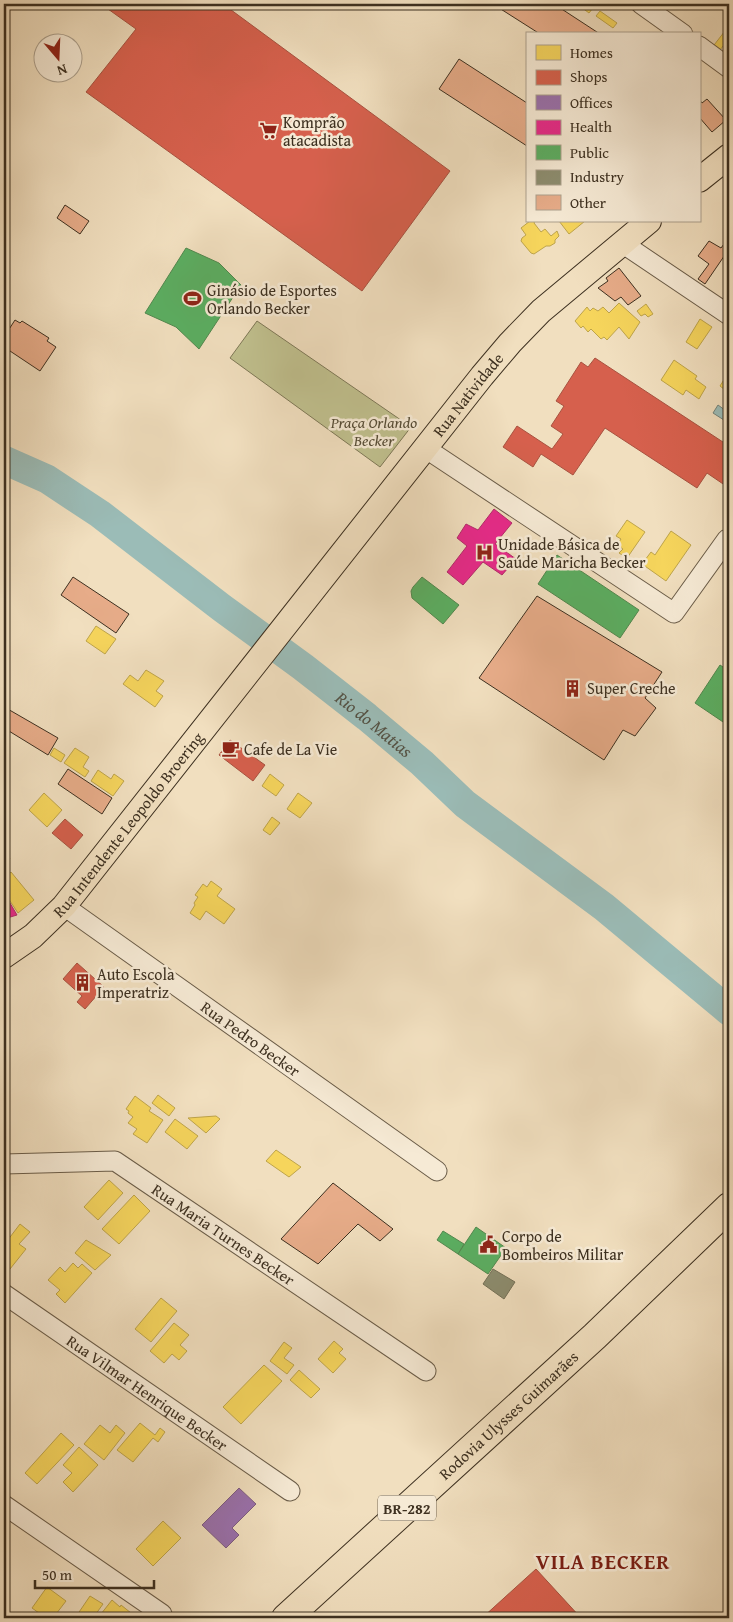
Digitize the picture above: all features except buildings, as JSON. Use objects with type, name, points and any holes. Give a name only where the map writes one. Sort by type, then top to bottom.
[{"type":"highway","name":"Rodovia Ulysses Guimarães","points":[[286,1618],[596,1336],[729,1208]]},
{"type":"main road","points":[[700,179],[729,156]]},
{"type":"main road","name":"Rua Natividade","points":[[242,681],[510,343],[547,306],[648,222]]},
{"type":"main road","name":"Rua Intendente Leopoldo Broering","points":[[4,956],[33,936],[64,906],[242,681]]},
{"type":"street","points":[[641,4],[679,32]]},
{"type":"street","points":[[700,47],[729,68]]},
{"type":"street","points":[[622,243],[729,315]]},
{"type":"street","points":[[425,448],[674,613],[727,539]]},
{"type":"street","name":"Rua Pedro Becker","points":[[64,906],[437,1171]]},
{"type":"street","name":"Rua Maria Turnes Becker","points":[[4,1164],[115,1161],[426,1371]]},
{"type":"street","name":"Rua Vilmar Henrique Becker","points":[[4,1294],[290,1491]]},
{"type":"street","points":[[4,1505],[162,1614]]},
{"type":"green space","name":"Praça Orlando Becker","points":[[257,321],[411,427],[380,467],[230,358]]},
{"type":"water","points":[[718,405],[729,413],[727,422],[713,413]]},
{"type":"waterway","name":"Rio do Matias","points":[[4,460],[47,479],[100,514],[222,608],[303,667],[422,763],[465,804],[604,907],[729,1011]]},
{"type":"place","name":"Komprão atacadista","points":[[269,131]]},
{"type":"place","name":"Ginásio de Esportes Orlando Becker","points":[[193,299]]},
{"type":"place","name":"Unidade Básica de Saúde Maricha Becker","points":[[484,553]]},
{"type":"place","name":"Super Creche","points":[[573,688]]},
{"type":"place","name":"Cafe de La Vie","points":[[230,749]]},
{"type":"place","name":"Auto Escola Imperatriz","points":[[83,983]]},
{"type":"place","name":"Corpo de Bombeiros Militar","points":[[488,1245]]},
{"type":"district","name":"VILA BECKER","points":[[603,1561]]}]
